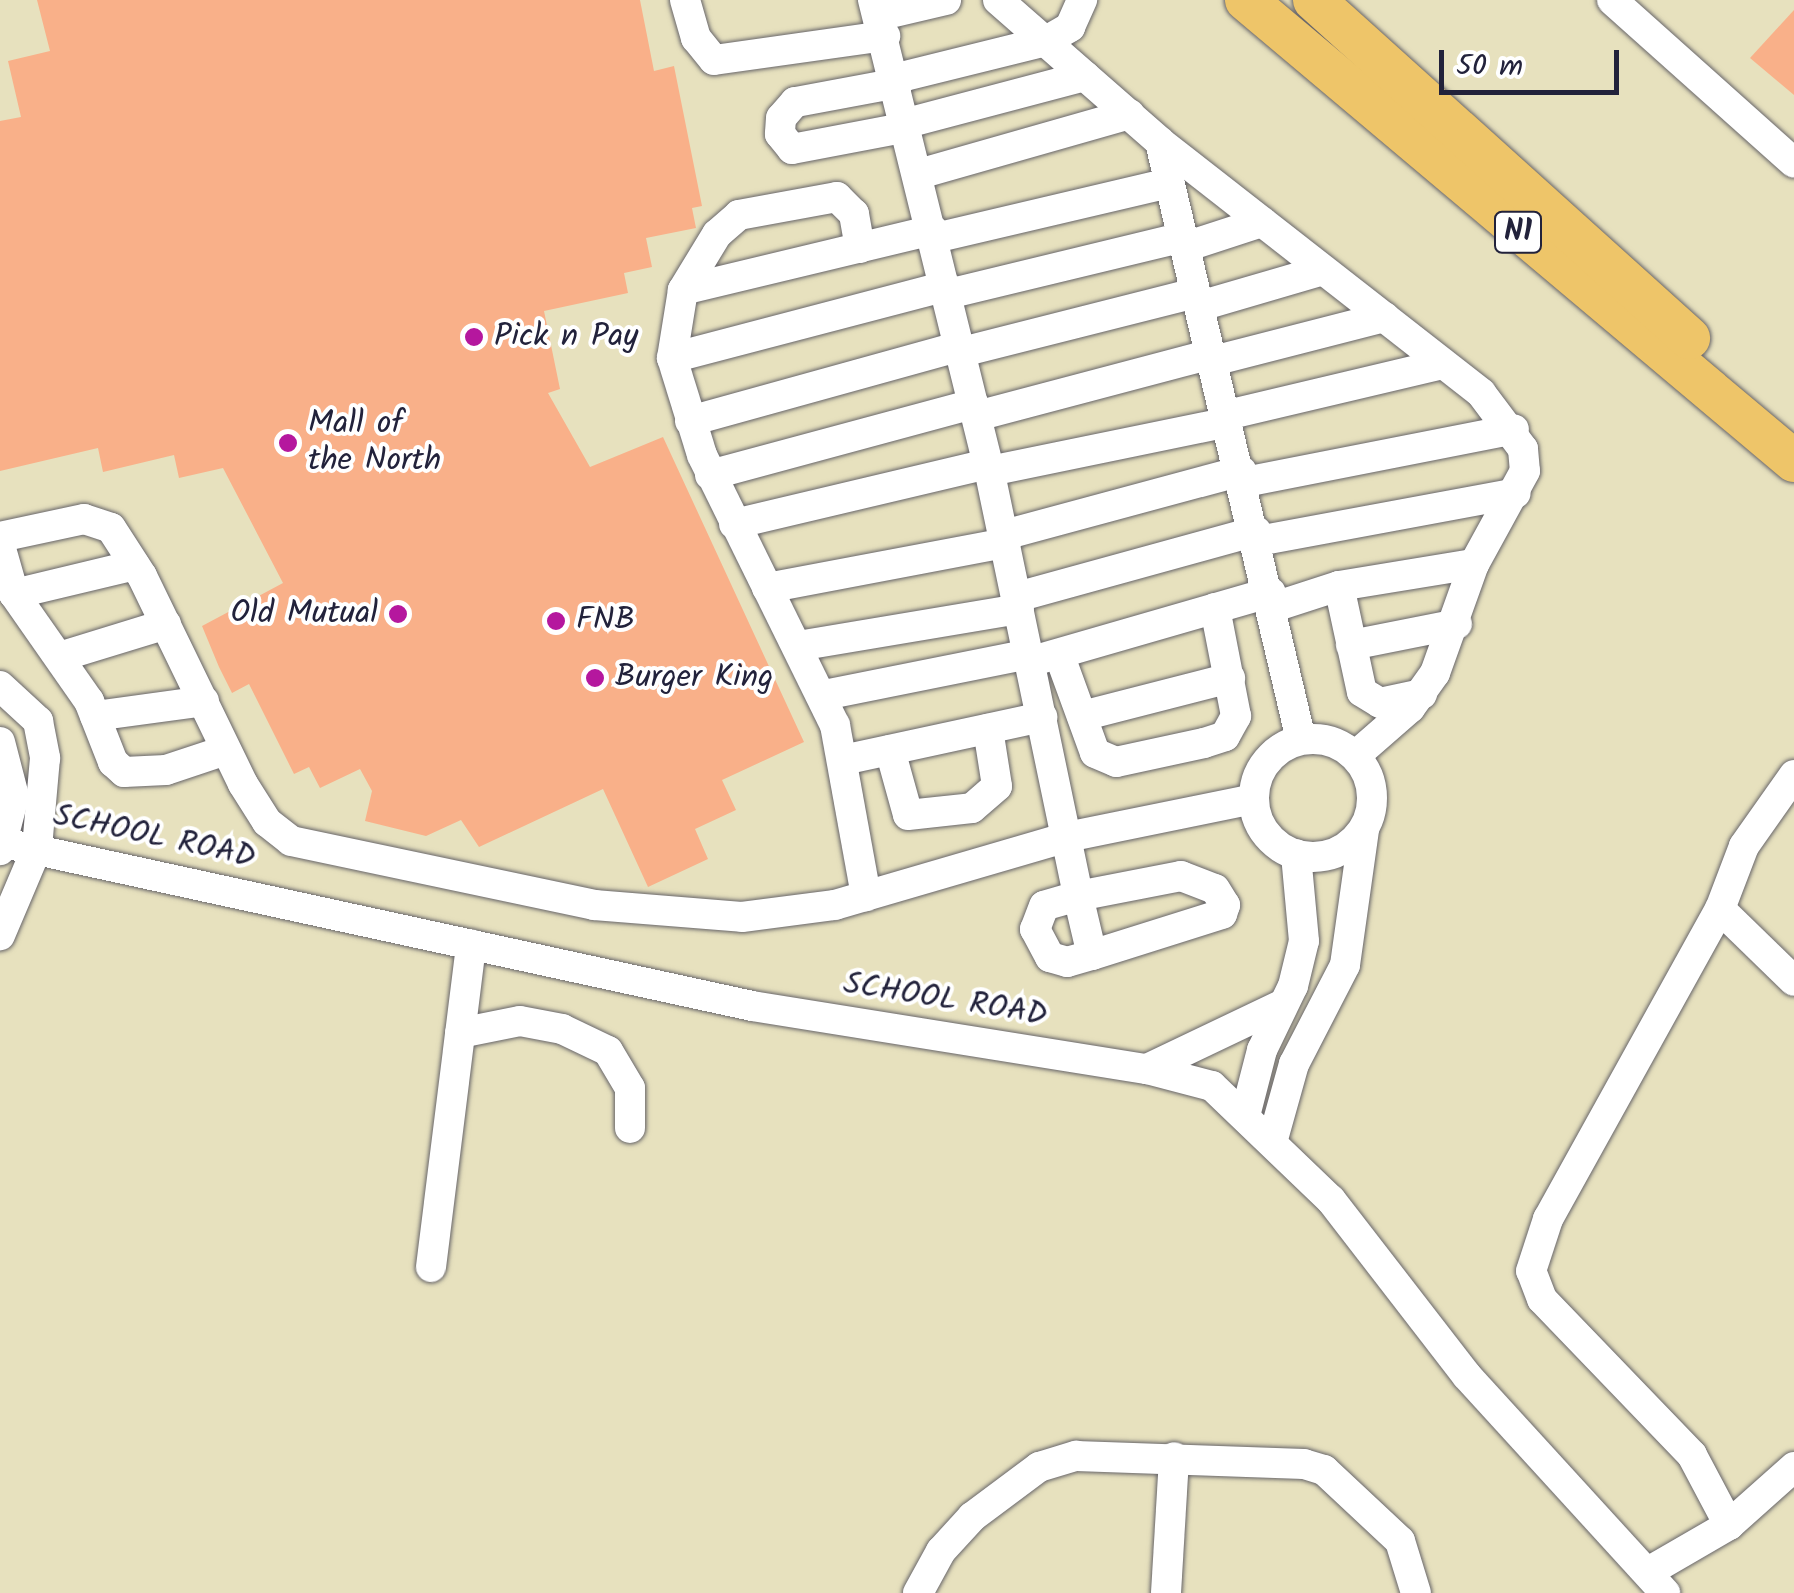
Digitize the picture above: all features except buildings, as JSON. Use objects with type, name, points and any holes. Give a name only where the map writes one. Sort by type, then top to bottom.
[{"type":"highway","points":[[1221,0],[1460,183]]},
{"type":"highway","name":"N1","points":[[1246,0],[1794,461]]},
{"type":"highway","points":[[1314,0],[1688,337],[1708,360],[1723,401]]},
{"type":"street","points":[[685,0],[696,38],[714,60],[946,0]]},
{"type":"street","points":[[998,0],[1160,142],[1443,364],[1514,429],[1525,460],[1516,493],[1474,564],[1456,624],[1422,694],[1355,756]]},
{"type":"street","points":[[1082,0],[1070,27],[1046,42],[795,102],[781,118],[780,134],[792,149],[908,125],[1085,76]]},
{"type":"street","points":[[1612,0],[1794,163]]},
{"type":"street","points":[[879,17],[976,410],[1018,603],[1040,657],[1082,716],[1094,753],[1106,760],[1204,743],[1232,729],[1236,701],[1214,608]]},
{"type":"street","points":[[919,174],[1130,114]]},
{"type":"street","points":[[1160,142],[1244,476],[1301,740]]},
{"type":"street","points":[[683,290],[860,248],[1170,183]]},
{"type":"street","points":[[860,248],[854,214],[837,197],[739,215],[717,234],[683,290],[672,358],[710,474],[824,695],[843,760],[866,896]]},
{"type":"street","points":[[672,358],[947,290],[1184,242],[1262,222]]},
{"type":"street","points":[[690,422],[961,349],[1323,270]]},
{"type":"street","points":[[710,474],[1384,317]]},
{"type":"street","points":[[734,524],[1228,419],[1443,364]]},
{"type":"street","points":[[767,588],[1005,539],[1244,476],[1514,429]]},
{"type":"street","points":[[798,646],[1018,603],[1257,536],[1516,493]]},
{"type":"street","points":[[226,750],[154,773],[124,772],[59,657],[11,598],[0,541],[84,519],[111,528],[166,624],[226,750],[266,822],[290,841],[643,914],[742,917],[866,896],[1067,837],[1253,800]]},
{"type":"street","points":[[11,598],[134,564]]},
{"type":"street","points":[[824,695],[1040,657],[1214,608],[1474,564]]},
{"type":"street","points":[[1339,586],[1358,684],[1380,703],[1422,694]]},
{"type":"street","points":[[59,657],[166,624]]},
{"type":"street","points":[[1351,646],[1456,624]]},
{"type":"street","points":[[1040,657],[1042,716],[1092,954]]},
{"type":"street","points":[[1082,716],[1230,678]]},
{"type":"street","points":[[0,686],[38,721],[45,758],[38,848],[0,935]]},
{"type":"street","points":[[95,716],[204,701]]},
{"type":"street","points":[[843,760],[1042,716]]},
{"type":"street","points":[[890,750],[908,815],[972,808],[996,786],[988,728]]},
{"type":"street","points":[[1273,1139],[1294,1064],[1345,965],[1372,790],[1355,756],[1320,739],[1301,740],[1268,760],[1253,800],[1266,832],[1296,854],[1334,853],[1364,828]]},
{"type":"street","points":[[0,742],[14,796],[1,845]]},
{"type":"street","points":[[1729,1525],[1692,1455],[1542,1299],[1531,1270],[1548,1219],[1720,909],[1744,846],[1794,775]]},
{"type":"street","name":"SCHOOL ROAD","points":[[1,845],[38,848],[752,1006],[1147,1069],[1212,1086],[1246,1112],[1331,1200],[1467,1376],[1657,1582]]},
{"type":"street","points":[[1246,1112],[1262,1050],[1283,1004],[1304,941],[1296,854]]},
{"type":"street","points":[[1181,876],[1215,890],[1225,905],[1211,921],[1067,962],[1050,957],[1035,929],[1044,906],[1078,896],[1181,876]]},
{"type":"street","points":[[1720,909],[1794,981]]},
{"type":"street","points":[[431,1266],[471,944]]},
{"type":"street","points":[[1147,1069],[1283,1004]]},
{"type":"street","points":[[460,1033],[520,1020],[562,1028],[608,1051],[630,1088],[630,1128]]},
{"type":"street","points":[[918,1593],[941,1551],[972,1516],[1039,1467],[1076,1456],[1174,1457],[1324,1470],[1400,1542],[1416,1593]]},
{"type":"street","points":[[1166,1593],[1174,1457]]},
{"type":"street","points":[[1657,1582],[1794,1467]]},
{"type":"place","name":"Pick n Pay","points":[[474,337]]},
{"type":"place","name":"Mall of the North","points":[[288,443]]},
{"type":"place","name":"Old Mutual","points":[[398,614]]},
{"type":"place","name":"FNB","points":[[556,621]]},
{"type":"place","name":"Burger King","points":[[595,678]]}]
